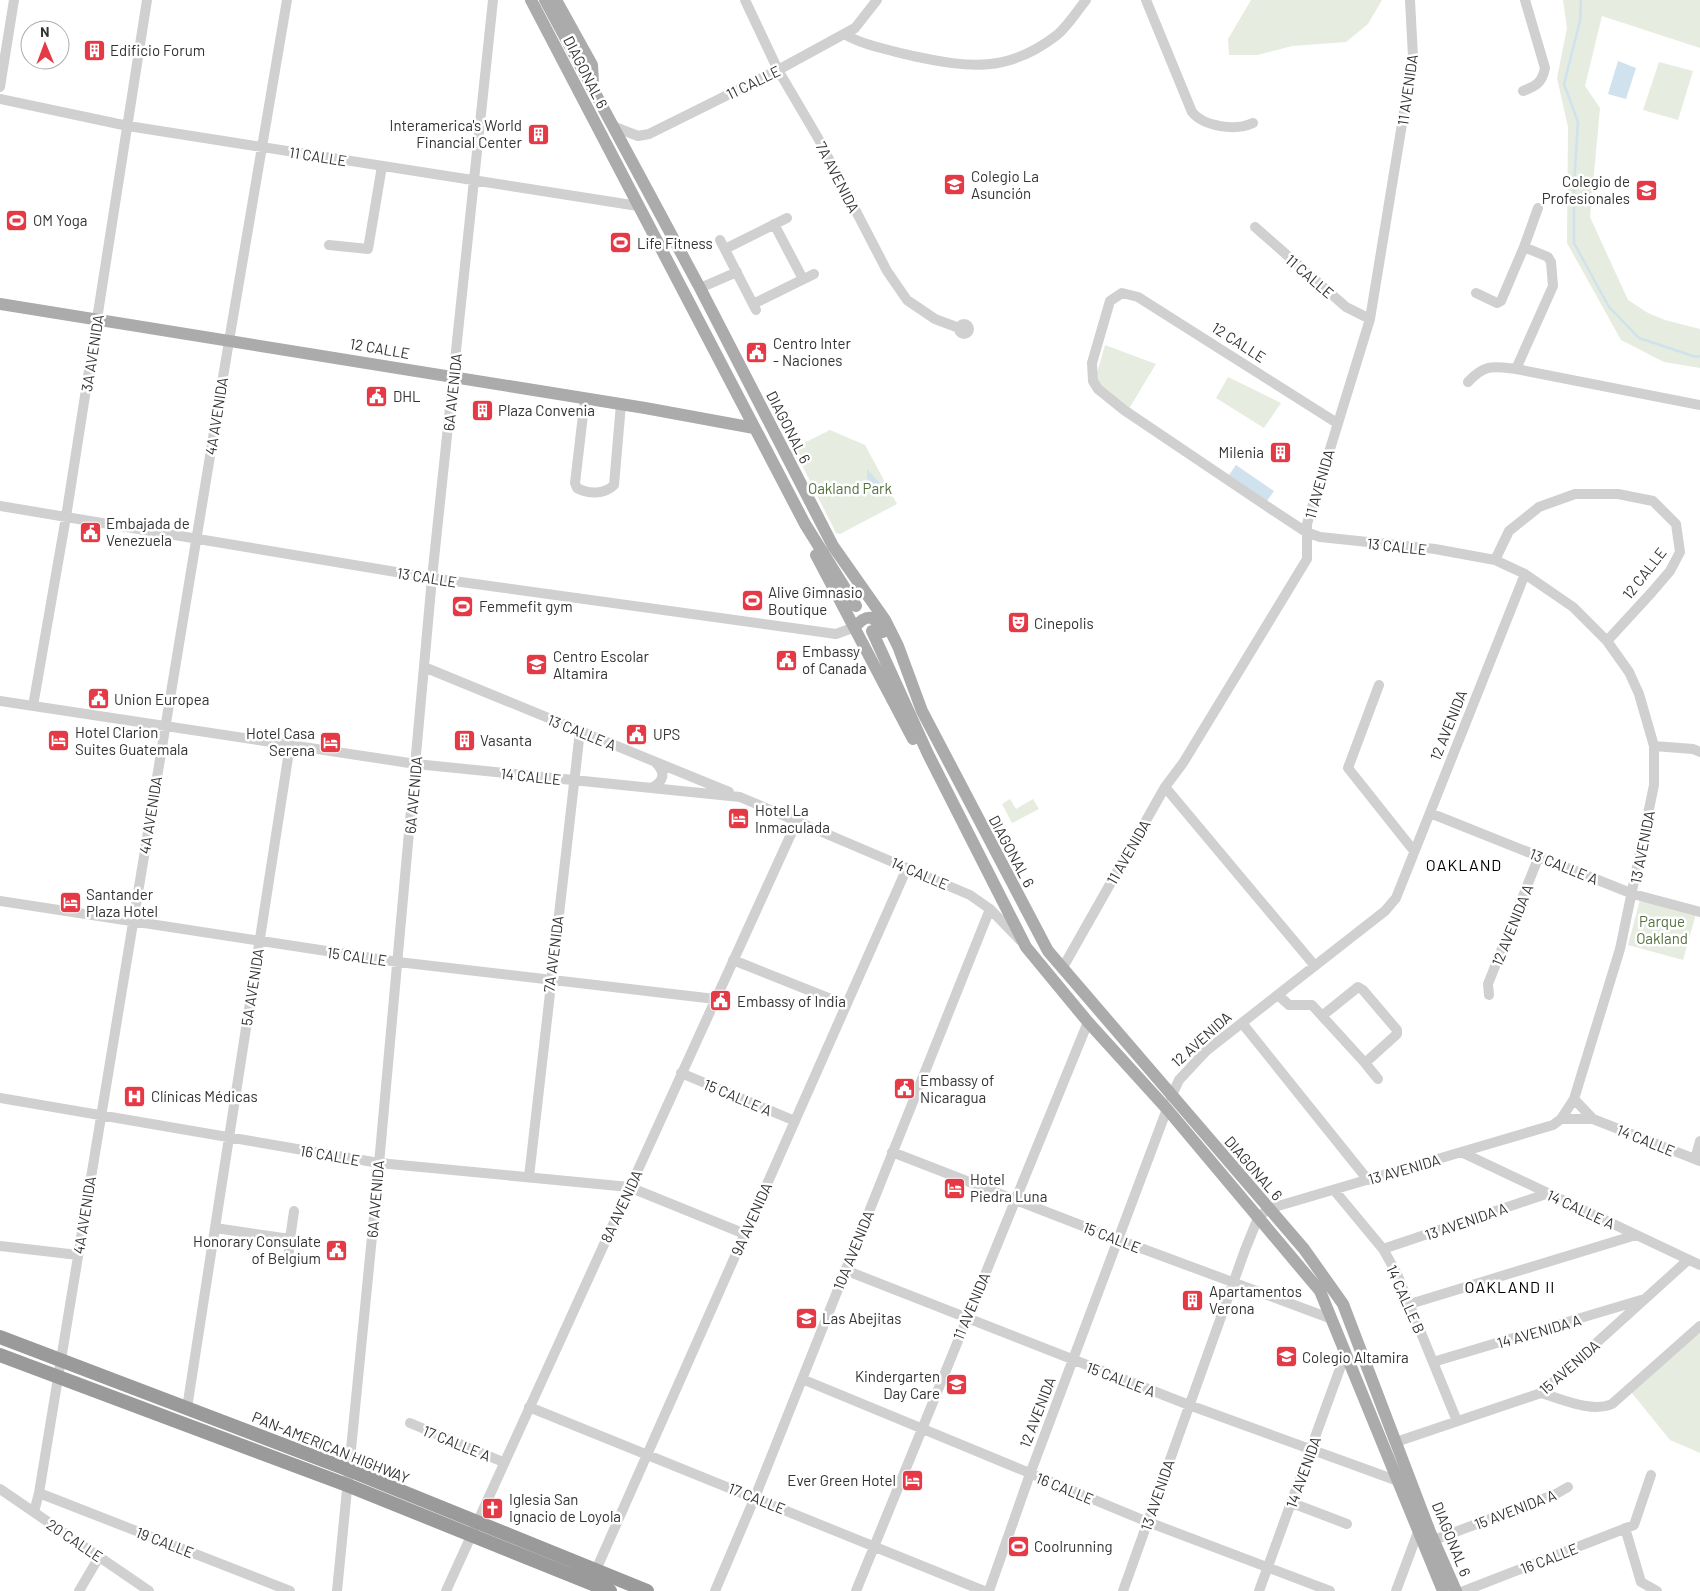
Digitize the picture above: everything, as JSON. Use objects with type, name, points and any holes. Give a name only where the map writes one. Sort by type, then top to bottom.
[{"type":"highway","name":"PAN-AMERICAN HIGHWAY","points":[[0,1337],[348,1470],[647,1591]]},
{"type":"highway","name":"PAN-AMERICAN HIGHWAY","points":[[0,1355],[346,1485],[610,1591]]},
{"type":"main road","name":"DIAGONAL 6","points":[[531,0],[805,524],[811,545],[852,610],[855,627],[917,746],[928,754]]},
{"type":"main road","name":"DIAGONAL 6","points":[[545,0],[593,85],[700,288],[831,544],[885,620],[898,646],[916,696],[1048,951],[1062,970],[1318,1266],[1343,1304],[1434,1540],[1456,1591]]},
{"type":"main road","points":[[556,0],[592,65],[593,85]]},
{"type":"main road","name":"12 CALLE","points":[[0,304],[585,398],[754,428]]},
{"type":"main road","points":[[716,420],[731,417],[738,409],[740,367]]},
{"type":"main road","points":[[855,627],[865,618],[877,620],[909,691],[916,696]]},
{"type":"main road","name":"DIAGONAL 6","points":[[872,631],[928,754],[1026,946],[1088,1022],[1166,1110],[1320,1291],[1443,1591]]},
{"type":"main road","name":"12 AVENIDA","points":[[1166,1110],[1171,1097]]},
{"type":"street","points":[[0,86],[14,0]]},
{"type":"street","name":"3A AVENIDA","points":[[33,706],[66,517],[147,0]]},
{"type":"street","name":"4A AVENIDA","points":[[34,1512],[39,1493],[229,340],[288,0]]},
{"type":"street","name":"6A AVENIDA","points":[[337,1591],[398,962],[432,578],[493,0]]},
{"type":"street","name":"7A AVENIDA","points":[[745,0],[778,70],[818,138],[887,271],[907,300],[935,319],[959,328]]},
{"type":"street","name":"11 CALLE","points":[[615,127],[638,136],[648,134],[778,70],[855,28],[877,0]]},
{"type":"street","points":[[844,34],[855,41],[946,63],[988,66],[1017,59],[1058,34],[1086,0]]},
{"type":"street","points":[[1146,0],[1192,112],[1197,118],[1211,124],[1242,126],[1253,123]]},
{"type":"street","name":"11 AVENIDA","points":[[1062,970],[1165,787],[1183,763],[1307,559],[1307,524],[1370,319],[1413,57],[1410,0]]},
{"type":"street","points":[[1523,91],[1538,85],[1543,77],[1545,68],[1525,0]]},
{"type":"street","name":"11 CALLE","points":[[0,99],[128,126],[638,206]]},
{"type":"street","points":[[329,245],[368,250],[382,166]]},
{"type":"street","points":[[1476,293],[1497,303],[1501,301],[1524,248],[1538,208]]},
{"type":"street","points":[[787,218],[723,245],[755,307],[814,274]]},
{"type":"street","points":[[774,224],[802,279]]},
{"type":"street","name":"11 CALLE","points":[[1255,227],[1346,307],[1370,319]]},
{"type":"street","points":[[1516,369],[1553,286],[1551,262],[1548,257],[1524,248]]},
{"type":"street","points":[[700,288],[737,272]]},
{"type":"street","name":"12 CALLE","points":[[1093,381],[1092,363],[1110,301],[1122,293],[1138,297],[1337,423]]},
{"type":"street","points":[[1468,382],[1480,369],[1496,367],[1516,369],[1700,405]]},
{"type":"street","name":"13 CALLE","points":[[1093,381],[1098,389],[1124,410],[1306,532],[1336,540],[1435,549],[1495,560],[1525,574],[1573,608],[1607,641],[1629,672],[1639,694],[1654,746]]},
{"type":"street","points":[[585,398],[575,483],[577,488],[583,491],[601,492],[614,485],[621,404]]},
{"type":"street","name":"12 CALLE","points":[[1495,560],[1509,531],[1539,507],[1557,500],[1575,494],[1618,494],[1653,500],[1676,524],[1680,552],[1664,578],[1607,641]]},
{"type":"street","name":"13 CALLE","points":[[0,506],[432,578],[836,634],[855,627]]},
{"type":"street","name":"12 AVENIDA","points":[[1171,1097],[1188,1070],[1242,1023],[1385,911],[1396,898],[1525,574]]},
{"type":"street","points":[[836,634],[846,627],[852,610]]},
{"type":"street","name":"13 CALLE A","points":[[424,667],[740,798]]},
{"type":"street","points":[[1379,685],[1348,768],[1414,851]]},
{"type":"street","name":"14 CALLE","points":[[0,701],[416,764],[740,798],[970,895],[990,909],[1026,946]]},
{"type":"street","name":"7A AVENIDA","points":[[529,1177],[550,979],[580,731]]},
{"type":"street","name":"5A AVENIDA","points":[[187,1408],[290,745]]},
{"type":"street","points":[[1654,746],[1693,749],[1700,752]]},
{"type":"street","name":"13 AVENIDA","points":[[1123,1591],[1258,1218],[1268,1209],[1553,1124],[1561,1119],[1574,1099],[1620,949],[1633,894],[1654,784],[1654,746]]},
{"type":"street","points":[[651,788],[662,781],[664,776],[662,769],[655,762]]},
{"type":"street","points":[[703,782],[708,787],[707,793],[704,794]]},
{"type":"street","points":[[1165,787],[1315,966]]},
{"type":"street","name":"13 CALLE A","points":[[1430,813],[1633,894],[1700,912]]},
{"type":"street","name":"8A AVENIDA","points":[[446,1591],[797,821]]},
{"type":"street","name":"12 AVENIDA A","points":[[1489,995],[1488,984],[1539,856]]},
{"type":"street","name":"9A AVENIDA","points":[[596,1570],[907,868]]},
{"type":"street","name":"15 CALLE","points":[[0,901],[398,962],[715,999]]},
{"type":"street","name":"10A AVENIDA","points":[[715,1591],[755,1497],[990,909]]},
{"type":"street","points":[[733,960],[846,1005]]},
{"type":"street","points":[[1322,1016],[1353,990],[1358,987],[1363,990],[1398,1032],[1365,1063]]},
{"type":"street","points":[[1278,995],[1289,1005],[1312,1005],[1378,1079]]},
{"type":"street","name":"11 AVENIDA","points":[[856,1591],[1088,1022]]},
{"type":"street","points":[[1242,1023],[1368,1180]]},
{"type":"street","name":"15 CALLE A","points":[[681,1073],[795,1121]]},
{"type":"street","name":"16 CALLE","points":[[0,1098],[379,1163],[630,1187],[745,1234]]},
{"type":"street","name":"14 CALLE","points":[[1574,1099],[1593,1118],[1697,1160]]},
{"type":"street","name":"12 AVENIDA","points":[[989,1591],[1030,1474],[1074,1361],[1166,1110]]},
{"type":"street","name":"14 CALLE","points":[[1561,1119],[1593,1118]]},
{"type":"street","points":[[1697,1160],[1700,1141]]},
{"type":"street","name":"15 CALLE","points":[[892,1152],[1119,1240],[1332,1319]]},
{"type":"street","name":"14 CALLE A","points":[[1461,1152],[1700,1265]]},
{"type":"street","name":"14 CALLE B","points":[[1334,1190],[1382,1249],[1397,1274],[1457,1421]]},
{"type":"street","name":"13 AVENIDA A","points":[[1382,1249],[1549,1193]]},
{"type":"street","points":[[288,1261],[294,1211]]},
{"type":"street","points":[[215,1228],[290,1239]]},
{"type":"street","points":[[1410,1304],[1636,1235]]},
{"type":"street","points":[[0,1246],[78,1255]]},
{"type":"street","name":"15 AVENIDA","points":[[1396,1442],[1541,1394],[1688,1260]]},
{"type":"street","name":"15 CALLE A","points":[[845,1270],[1189,1405],[1311,1451],[1398,1481]]},
{"type":"street","name":"14 AVENIDA A","points":[[1433,1362],[1645,1299]]},
{"type":"street","points":[[1541,1394],[1593,1408],[1604,1408],[1612,1404],[1700,1326]]},
{"type":"street","name":"14 AVENIDA","points":[[1259,1591],[1346,1352]]},
{"type":"street","name":"16 CALLE","points":[[802,1379],[922,1426],[1030,1474],[1148,1522],[1330,1591]]},
{"type":"street","name":"17 CALLE","points":[[529,1407],[984,1591]]},
{"type":"street","name":"17 CALLE A","points":[[410,1423],[504,1462]]},
{"type":"street","points":[[1651,1475],[1629,1527],[1641,1582],[1657,1591]]},
{"type":"street","name":"15 AVENIDA A","points":[[1434,1540],[1556,1494],[1568,1487]]},
{"type":"street","name":"20 CALLE","points":[[0,1489],[149,1591]]},
{"type":"street","name":"19 CALLE","points":[[39,1493],[290,1591]]},
{"type":"street","points":[[1292,1503],[1347,1524]]},
{"type":"street","name":"16 CALLE","points":[[1464,1591],[1629,1527]]},
{"type":"street","points":[[1396,1591],[1418,1532]]},
{"type":"street","points":[[79,1591],[99,1557]]},
{"type":"green space","points":[[1251,0],[1382,0],[1368,24],[1346,42],[1292,46],[1258,55],[1229,55],[1228,39]]},
{"type":"green space","points":[[1563,0],[1700,0],[1700,48],[1602,16],[1585,86],[1600,108],[1590,217],[1628,300],[1648,313],[1665,320],[1700,329],[1700,368],[1664,362],[1621,340],[1567,243],[1568,127],[1557,78],[1567,28]]},
{"type":"green space","points":[[1659,62],[1693,71],[1678,120],[1643,110]]},
{"type":"green space","points":[[1105,345],[1156,364],[1127,412],[1099,388],[1097,373]]},
{"type":"green space","points":[[1228,377],[1281,403],[1264,428],[1216,398]]},
{"type":"green space","name":"Oakland Park","points":[[830,430],[865,445],[897,504],[840,534],[836,533],[800,461],[788,451]]},
{"type":"green space","points":[[1010,799],[1016,809],[1033,799],[1039,809],[1012,823],[1002,804]]},
{"type":"green space","name":"Parque Oakland","points":[[1640,900],[1696,914],[1683,960],[1628,945]]},
{"type":"green space","points":[[1700,1330],[1700,1453],[1670,1440],[1631,1392]]},
{"type":"water","points":[[1618,61],[1636,68],[1626,99],[1608,94]]},
{"type":"water","points":[[1236,465],[1274,491],[1267,501],[1229,475]]},
{"type":"water","points":[[867,469],[883,487],[877,488],[867,479]]},
{"type":"waterway","points":[[1581,0],[1580,21],[1564,84],[1578,122],[1574,185],[1574,243],[1609,307],[1639,338],[1696,357],[1700,356]]},
{"type":"place","name":"Edificio Forum","points":[[94,50]]},
{"type":"place","name":"Interamerica's World Financial Center","points":[[538,134]]},
{"type":"place","name":"Colegio La Asunción","points":[[955,185]]},
{"type":"place","name":"Colegio de Profesionales","points":[[1646,190]]},
{"type":"place","name":"OM Yoga","points":[[17,220]]},
{"type":"place","name":"Life Fitness","points":[[621,243]]},
{"type":"place","name":"Centro Inter - Naciones","points":[[757,352]]},
{"type":"place","name":"DHL","points":[[377,396]]},
{"type":"place","name":"Plaza Convenia","points":[[482,410]]},
{"type":"place","name":"Milenia","points":[[1280,452]]},
{"type":"place","name":"Embajada de Venezuela","points":[[90,532]]},
{"type":"place","name":"Alive Gimnasio Boutique","points":[[752,601]]},
{"type":"place","name":"Femmefit gym","points":[[463,606]]},
{"type":"place","name":"Cinepolis","points":[[1018,623]]},
{"type":"place","name":"Embassy of Canada","points":[[786,660]]},
{"type":"place","name":"Centro Escolar Altamira","points":[[537,665]]},
{"type":"place","name":"Union Europea","points":[[98,699]]},
{"type":"place","name":"UPS","points":[[637,734]]},
{"type":"place","name":"Vasanta","points":[[464,740]]},
{"type":"place","name":"Hotel Clarion Suites Guatemala","points":[[59,741]]},
{"type":"place","name":"Hotel Casa Serena","points":[[331,742]]},
{"type":"place","name":"Hotel La Inmaculada","points":[[739,819]]},
{"type":"place","name":"Santander Plaza Hotel","points":[[70,903]]},
{"type":"place","name":"Embassy of India","points":[[721,1001]]},
{"type":"place","name":"Embassy of Nicaragua","points":[[904,1089]]},
{"type":"place","name":"Clínicas Médicas","points":[[135,1096]]},
{"type":"place","name":"Hotel Piedra Luna","points":[[954,1188]]},
{"type":"place","name":"Honorary Consulate of Belgium","points":[[337,1250]]},
{"type":"place","name":"Apartamentos Verona","points":[[1193,1300]]},
{"type":"place","name":"Las Abejitas","points":[[806,1318]]},
{"type":"place","name":"Colegio Altamira","points":[[1286,1357]]},
{"type":"place","name":"Kindergarten Day Care","points":[[956,1385]]},
{"type":"place","name":"Ever Green Hotel","points":[[912,1480]]},
{"type":"place","name":"Iglesia San Ignacio de Loyola","points":[[493,1508]]},
{"type":"place","name":"Coolrunning","points":[[1018,1546]]},
{"type":"district","name":"OAKLAND","points":[[1464,864]]},
{"type":"district","name":"OAKLAND II","points":[[1510,1286]]}]
